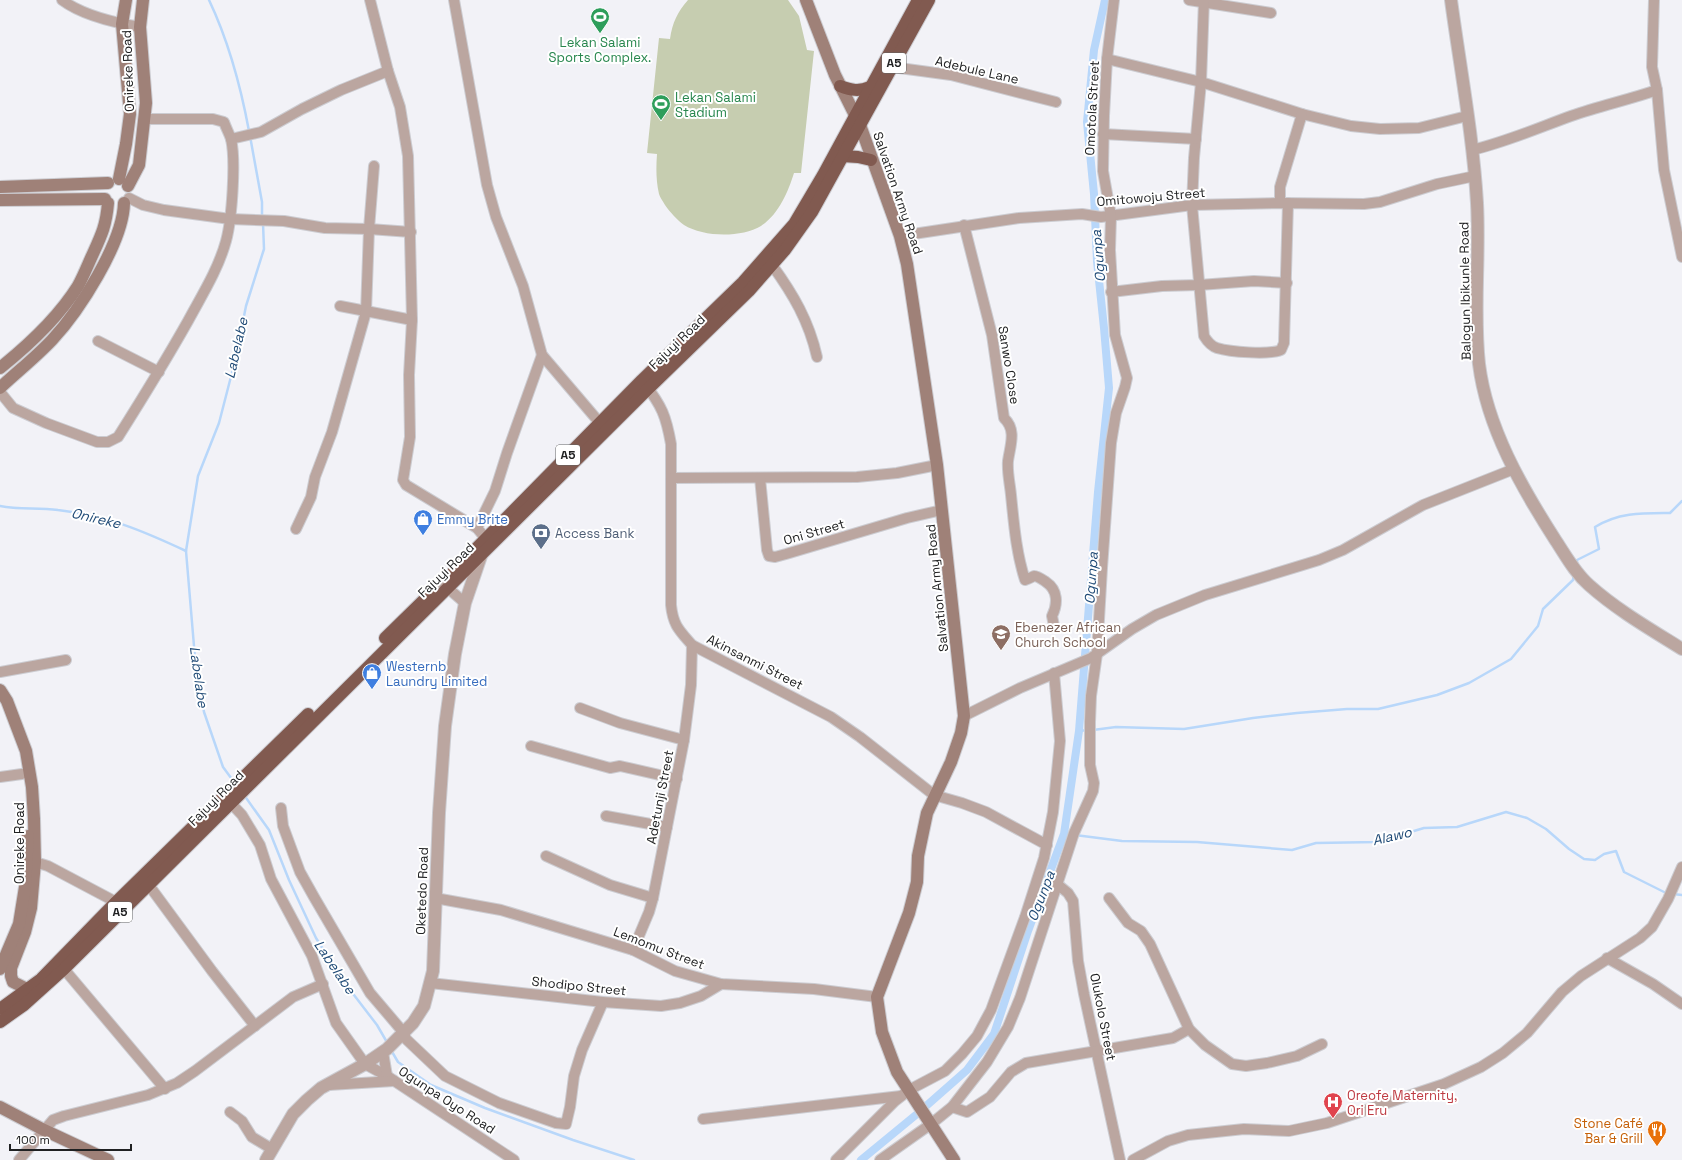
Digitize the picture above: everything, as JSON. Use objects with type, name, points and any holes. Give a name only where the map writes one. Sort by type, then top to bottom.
[{"type":"highway","name":"Fajuyi Road","points":[[645,385],[749,291],[785,250],[812,212],[842,156],[870,87],[918,0]]},
{"type":"highway","name":"Fajuyi Road","points":[[0,1022],[24,1005],[64,970],[231,797],[445,585],[486,539],[645,385],[743,282],[794,224],[857,120],[892,67],[929,0]]},
{"type":"highway","points":[[840,86],[854,91],[870,87]]},
{"type":"highway","points":[[842,156],[871,160]]},
{"type":"highway","name":"Fajuyi Road","points":[[445,585],[481,556],[603,427]]},
{"type":"highway","name":"Fajuyi Road","points":[[0,1009],[40,979],[116,902],[231,797]]},
{"type":"main road","name":"Onireke Road","points":[[0,388],[52,339],[87,295],[104,265],[124,215],[122,190],[130,114],[122,24],[126,0]]},
{"type":"main road","name":"Onireke Road","points":[[122,190],[139,166],[144,119],[145,84],[140,27],[143,0]]},
{"type":"main road","name":"Salvation Army Road","points":[[806,0],[840,86],[857,120],[900,236],[908,264],[937,465],[964,716],[961,733],[950,762],[927,813],[918,856],[917,882],[909,913],[877,997],[882,1032],[897,1072],[908,1095],[929,1121],[954,1160]]},
{"type":"main road","points":[[0,187],[122,190]]},
{"type":"main road","points":[[0,368],[34,339],[58,314],[78,285],[107,222],[107,201],[104,190],[122,190]]},
{"type":"main road","points":[[0,200],[107,201],[119,206],[122,190]]},
{"type":"main road","name":"Onireke Road","points":[[0,690],[7,701],[26,751],[32,787],[35,862],[31,908],[23,938],[11,968],[13,982],[28,989]]},
{"type":"main road","name":"Onireke Road","points":[[0,705],[8,721],[19,753],[29,822],[25,887],[19,924],[0,969]]},
{"type":"main road","points":[[0,1107],[44,1130],[108,1160]]},
{"type":"street","points":[[62,0],[81,10],[122,24],[140,27]]},
{"type":"street","points":[[370,0],[388,72],[404,123],[408,156],[412,320],[409,375],[410,437],[403,480],[406,485],[477,528],[486,539]]},
{"type":"street","points":[[454,0],[487,185],[496,217],[523,286],[542,355],[603,427]]},
{"type":"street","name":"Omotola Street","points":[[880,1160],[929,1121],[952,1107],[986,1062],[1008,1027],[1020,998],[1073,835],[1093,791],[1094,783],[1090,764],[1091,696],[1111,443],[1116,412],[1127,378],[1115,335],[1111,292],[1110,250],[1103,171],[1103,134],[1107,59],[1114,0]]},
{"type":"street","points":[[1189,0],[1204,1],[1271,13]]},
{"type":"street","name":"Balogun Ibikunle Road","points":[[1451,0],[1475,176],[1478,227],[1479,364],[1490,411],[1514,468],[1545,523],[1576,572],[1588,584],[1630,616],[1682,649]]},
{"type":"street","points":[[1654,0],[1652,67],[1656,90],[1664,170],[1682,257]]},
{"type":"street","points":[[1204,1],[1201,82],[1192,205],[1204,336],[1210,344],[1216,348],[1275,353],[1282,350],[1284,343],[1287,283],[1284,203],[1280,187],[1302,114]]},
{"type":"street","points":[[1107,59],[1201,82],[1302,114],[1351,126],[1380,129],[1419,128],[1467,116]]},
{"type":"street","name":"Adebule Lane","points":[[892,67],[951,75],[1056,102]]},
{"type":"street","points":[[231,139],[261,132],[302,109],[341,90],[388,72]]},
{"type":"street","points":[[1472,150],[1498,144],[1571,116],[1633,99],[1656,90]]},
{"type":"street","points":[[0,392],[14,408],[39,420],[97,442],[108,442],[118,437],[159,372],[203,294],[218,263],[226,241],[230,219],[232,179],[231,139],[224,122],[213,120],[144,119]]},
{"type":"street","points":[[1103,134],[1196,139]]},
{"type":"street","points":[[296,529],[311,497],[315,477],[332,432],[366,312],[369,228],[374,166]]},
{"type":"street","name":"Omitowoju Street","points":[[900,236],[964,225],[1019,218],[1082,214],[1106,217],[1192,205],[1284,203],[1342,204],[1380,202],[1437,184],[1475,176]]},
{"type":"street","points":[[122,190],[143,205],[164,210],[230,219],[284,221],[325,228],[369,228],[411,232]]},
{"type":"street","name":"Sanwo Close","points":[[964,225],[992,335],[1004,418],[1008,422],[1013,436],[1008,462],[1016,543],[1020,563],[1025,580],[1034,576],[1043,579],[1053,587],[1056,602],[1056,608],[1052,616],[1054,626]]},
{"type":"street","points":[[772,264],[783,280],[808,324],[817,357]]},
{"type":"street","points":[[1111,292],[1162,286],[1254,281],[1287,283]]},
{"type":"street","points":[[340,306],[412,320]]},
{"type":"street","points":[[98,341],[159,372]]},
{"type":"street","points":[[477,528],[496,491],[507,453],[542,355]]},
{"type":"street","name":"Akinsanmi Street","points":[[645,385],[657,399],[668,427],[671,444],[672,619],[679,629],[692,645],[831,717],[860,737],[934,796]]},
{"type":"street","points":[[671,478],[857,477],[897,473],[937,465]]},
{"type":"street","points":[[964,716],[1054,673],[1094,656],[1132,629],[1156,615],[1205,595],[1319,560],[1343,550],[1424,505],[1514,468]]},
{"type":"street","name":"Oni Street","points":[[760,478],[767,550],[769,556],[775,557],[942,510]]},
{"type":"street","name":"Oketedo Road","points":[[266,1160],[293,1114],[307,1100],[327,1085],[385,1051],[402,1035],[424,1006],[433,971],[439,813],[446,726],[455,654],[465,603],[481,556]]},
{"type":"street","points":[[445,585],[465,603]]},
{"type":"street","name":"Adetunji Street","points":[[633,950],[649,912],[653,898],[677,779],[691,685],[692,645]]},
{"type":"street","points":[[0,672],[66,660]]},
{"type":"street","points":[[836,1160],[908,1095],[945,1071],[977,1036],[991,1010],[1044,858],[1054,812],[1060,741],[1054,673]]},
{"type":"street","points":[[580,708],[620,723],[684,740]]},
{"type":"street","points":[[531,746],[610,768],[620,766],[677,779]]},
{"type":"street","points":[[0,777],[22,774]]},
{"type":"street","points":[[934,796],[962,803],[986,812],[1047,845]]},
{"type":"street","points":[[231,797],[260,845],[271,879],[312,956],[336,1023],[365,1064]]},
{"type":"street","points":[[281,808],[283,826],[300,872],[370,993],[402,1035],[445,1076],[499,1103],[556,1123],[566,1124],[574,1076],[582,1050],[603,1002]]},
{"type":"street","points":[[606,816],[667,827]]},
{"type":"street","points":[[546,856],[610,885],[653,898]]},
{"type":"street","points":[[35,862],[48,866],[116,902]]},
{"type":"street","points":[[1134,1160],[1168,1141],[1188,1135],[1244,1129],[1289,1131],[1327,1123],[1444,1084],[1481,1067],[1502,1053],[1527,1033],[1562,992],[1608,958],[1640,938],[1652,927],[1668,899],[1682,867]]},
{"type":"street","points":[[148,884],[255,1026]]},
{"type":"street","name":"Olukolo Street","points":[[1057,884],[1073,901],[1078,961],[1120,1160]]},
{"type":"street","name":"Lemomu Street","points":[[435,898],[501,910],[633,950],[675,971],[721,984],[814,989],[877,997]]},
{"type":"street","points":[[1109,898],[1128,923],[1141,931],[1150,944],[1189,1029],[1205,1045],[1232,1064],[1246,1066],[1297,1056],[1322,1044]]},
{"type":"street","points":[[1608,958],[1653,984],[1682,1004]]},
{"type":"street","points":[[64,970],[165,1089]]},
{"type":"street","name":"Shodipo Street","points":[[430,982],[603,1002],[655,1006],[680,1003],[701,996],[721,984]]},
{"type":"street","points":[[19,1160],[53,1120],[148,1095],[165,1089],[195,1071],[293,997],[323,984]]},
{"type":"street","points":[[952,1107],[967,1112],[979,1105],[990,1097],[1011,1072],[1026,1063],[1173,1038],[1189,1029]]},
{"type":"street","points":[[327,1085],[391,1079],[385,1051]]},
{"type":"street","name":"Ogunpa Oyo Road","points":[[365,1064],[391,1079],[514,1160]]},
{"type":"street","points":[[703,1118],[908,1095]]},
{"type":"street","points":[[230,1112],[242,1121],[252,1136],[272,1149]]},
{"type":"green space","points":[[688,0],[788,0],[799,16],[807,50],[814,51],[801,173],[794,173],[786,195],[773,215],[761,226],[743,233],[711,234],[692,229],[681,223],[665,205],[659,195],[656,169],[657,154],[647,153],[659,38],[670,39],[676,18],[681,8]]},
{"type":"waterway","name":"Labelabe","points":[[209,0],[216,15],[233,64],[249,131]]},
{"type":"waterway","name":"Ogunpa","points":[[861,1160],[967,1070],[994,1034],[1028,931],[1064,834],[1079,731],[1098,492],[1109,388],[1097,261],[1094,194],[1087,122],[1094,50],[1105,0]]},
{"type":"waterway","name":"Labelabe","points":[[250,136],[262,202],[262,218]]},
{"type":"waterway","name":"Labelabe","points":[[234,782],[223,767],[204,712],[195,658],[186,551],[198,476],[219,423],[235,361],[246,306],[264,249],[263,223]]},
{"type":"waterway","points":[[1577,564],[1577,560],[1599,549],[1595,527],[1613,518],[1631,514],[1670,513],[1682,501]]},
{"type":"waterway","name":"Onireke","points":[[0,506],[51,509],[93,516],[139,530],[186,551]]},
{"type":"waterway","points":[[1093,730],[1116,727],[1184,729],[1253,718],[1297,713],[1347,709],[1378,709],[1437,695],[1469,683],[1511,659],[1538,626],[1543,609],[1573,580],[1574,574]]},
{"type":"waterway","points":[[1079,731],[1088,730]]},
{"type":"waterway","name":"Labelabe","points":[[244,795],[269,830],[289,880],[316,938],[344,982],[377,1025],[388,1044]]},
{"type":"waterway","name":"Alawo","points":[[1075,835],[1122,841],[1197,842],[1292,850],[1316,843],[1377,842],[1424,828],[1457,827],[1506,812],[1527,818],[1546,829],[1569,849],[1584,859],[1595,860],[1604,854],[1616,851],[1624,872],[1668,894]]},
{"type":"waterway","name":"Alawo","points":[[1064,834],[1070,835]]},
{"type":"waterway","name":"Alawo","points":[[1673,894],[1682,895]]},
{"type":"waterway","name":"Labelabe","points":[[391,1050],[398,1062],[431,1085],[485,1108],[573,1140],[634,1160]]},
{"type":"place","name":"Lekan Salami Sports Complex.","points":[[600,34]]},
{"type":"place","name":"Lekan Salami Stadium","points":[[661,121]]},
{"type":"place","name":"Emmy Brite","points":[[423,536]]},
{"type":"place","name":"Access Bank","points":[[541,550]]},
{"type":"place","name":"Ebenezer African Church School","points":[[1001,651]]},
{"type":"place","name":"Westernb Laundry Limited","points":[[372,690]]},
{"type":"place","name":"Oreofe Maternity, Ori Eru","points":[[1333,1119]]},
{"type":"place","name":"Stone Café Bar & Grill","points":[[1657,1147]]}]
